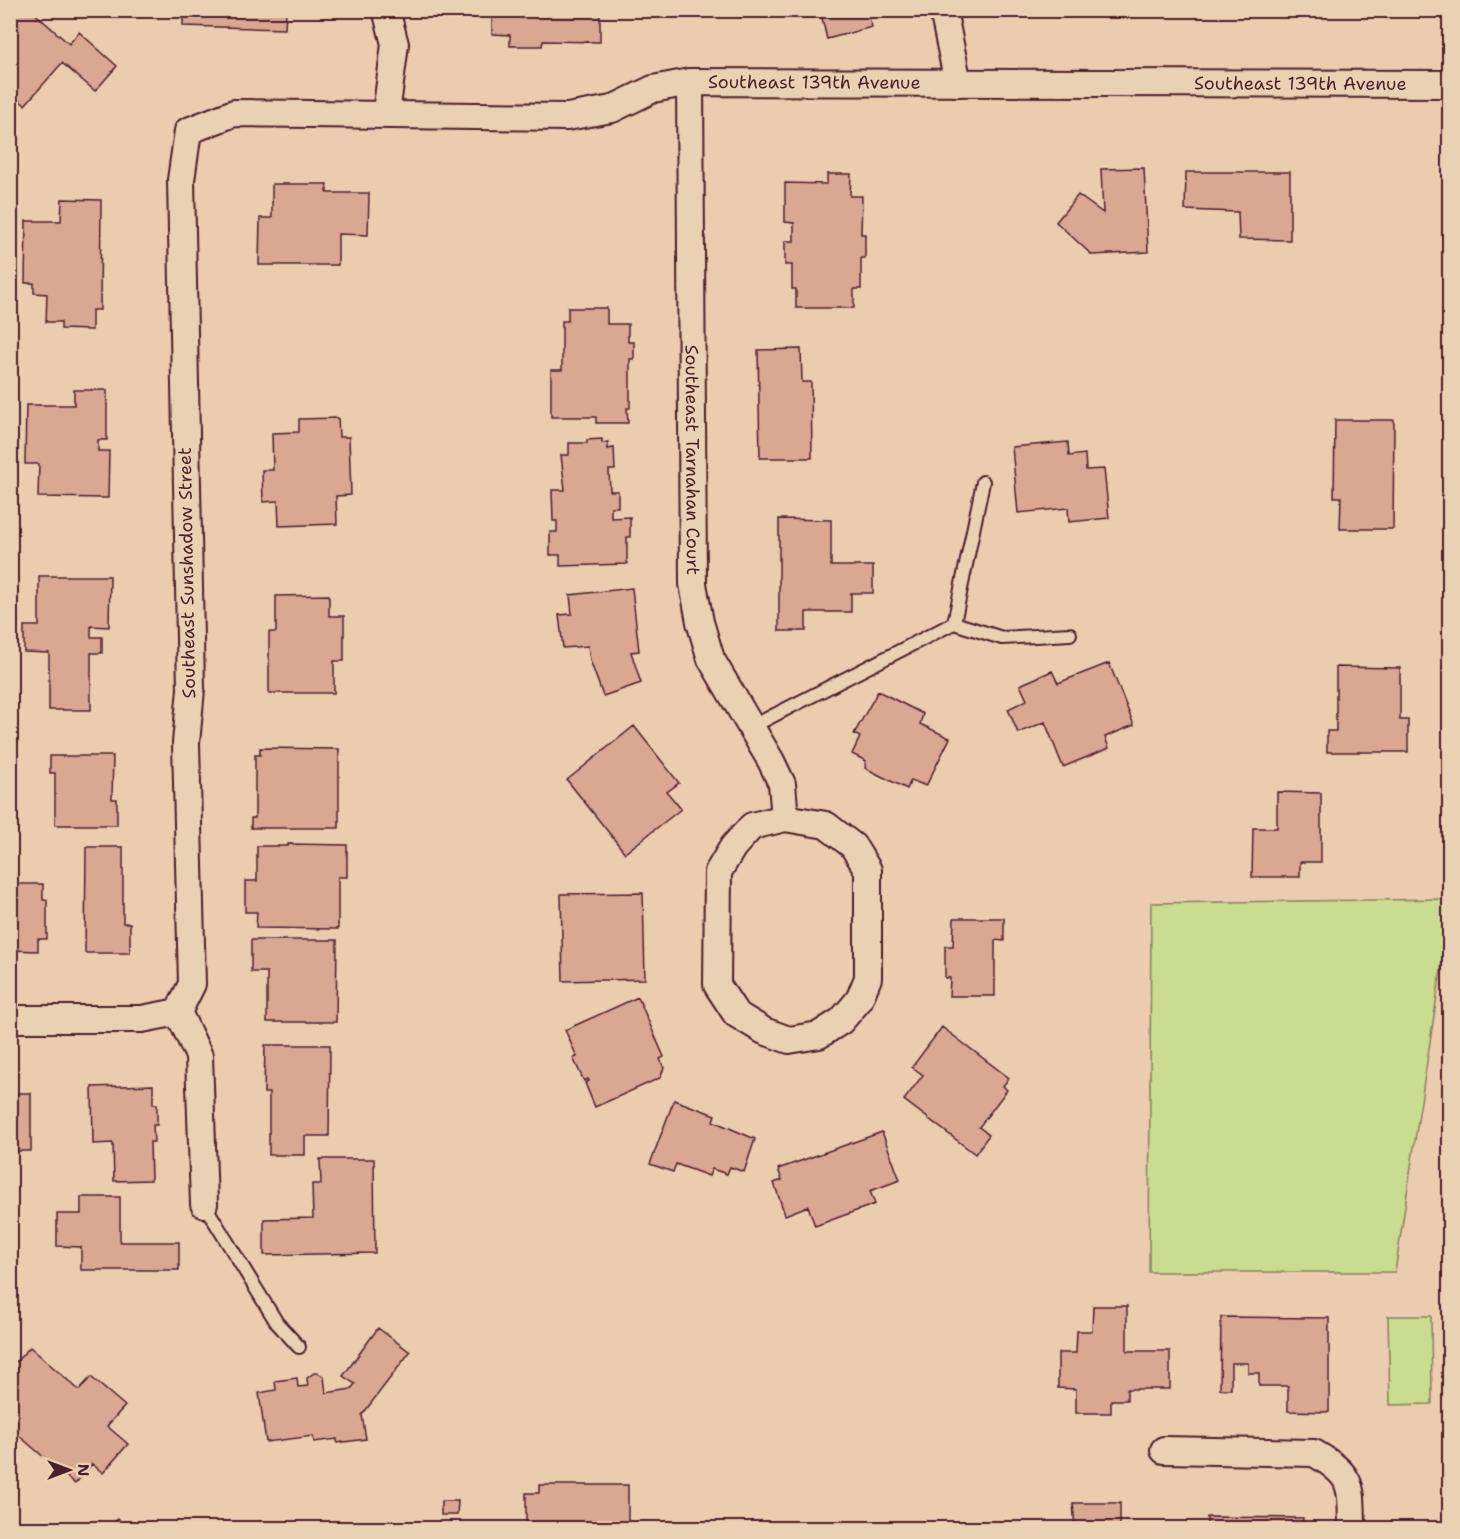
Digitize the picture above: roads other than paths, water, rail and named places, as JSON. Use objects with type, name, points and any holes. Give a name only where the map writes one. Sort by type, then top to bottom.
[{"type":"street","points":[[386,10],[394,44],[386,114]]},
{"type":"street","points":[[944,10],[958,83]]},
{"type":"street","name":"Southeast 139th Avenue","points":[[188,131],[234,113],[567,117],[612,109],[653,89],[690,82],[1449,84]]},
{"type":"street","name":"Southeast Tarnahan Court","points":[[690,82],[693,584],[700,622],[711,659],[782,784],[785,818]]},
{"type":"street","name":"Southeast Sunshadow Street","points":[[178,1012],[192,984],[186,743],[190,677],[181,180],[188,131]]},
{"type":"street","points":[[785,818],[826,825],[853,846],[868,870],[868,978],[859,1000],[841,1021],[819,1035],[789,1040],[764,1031],[736,1014],[717,985],[718,872],[733,847],[752,826],[785,818]]},
{"type":"street","points":[[10,1019],[142,1019],[178,1012],[199,1056],[204,1204]]},
{"type":"street","points":[[1164,1450],[1314,1453],[1335,1465],[1351,1487],[1352,1528]]},
{"type":"lane","points":[[954,623],[983,482]]},
{"type":"lane","points":[[751,726],[954,623],[1002,638],[1070,634]]},
{"type":"lane","points":[[204,1204],[277,1323],[299,1347]]}]
